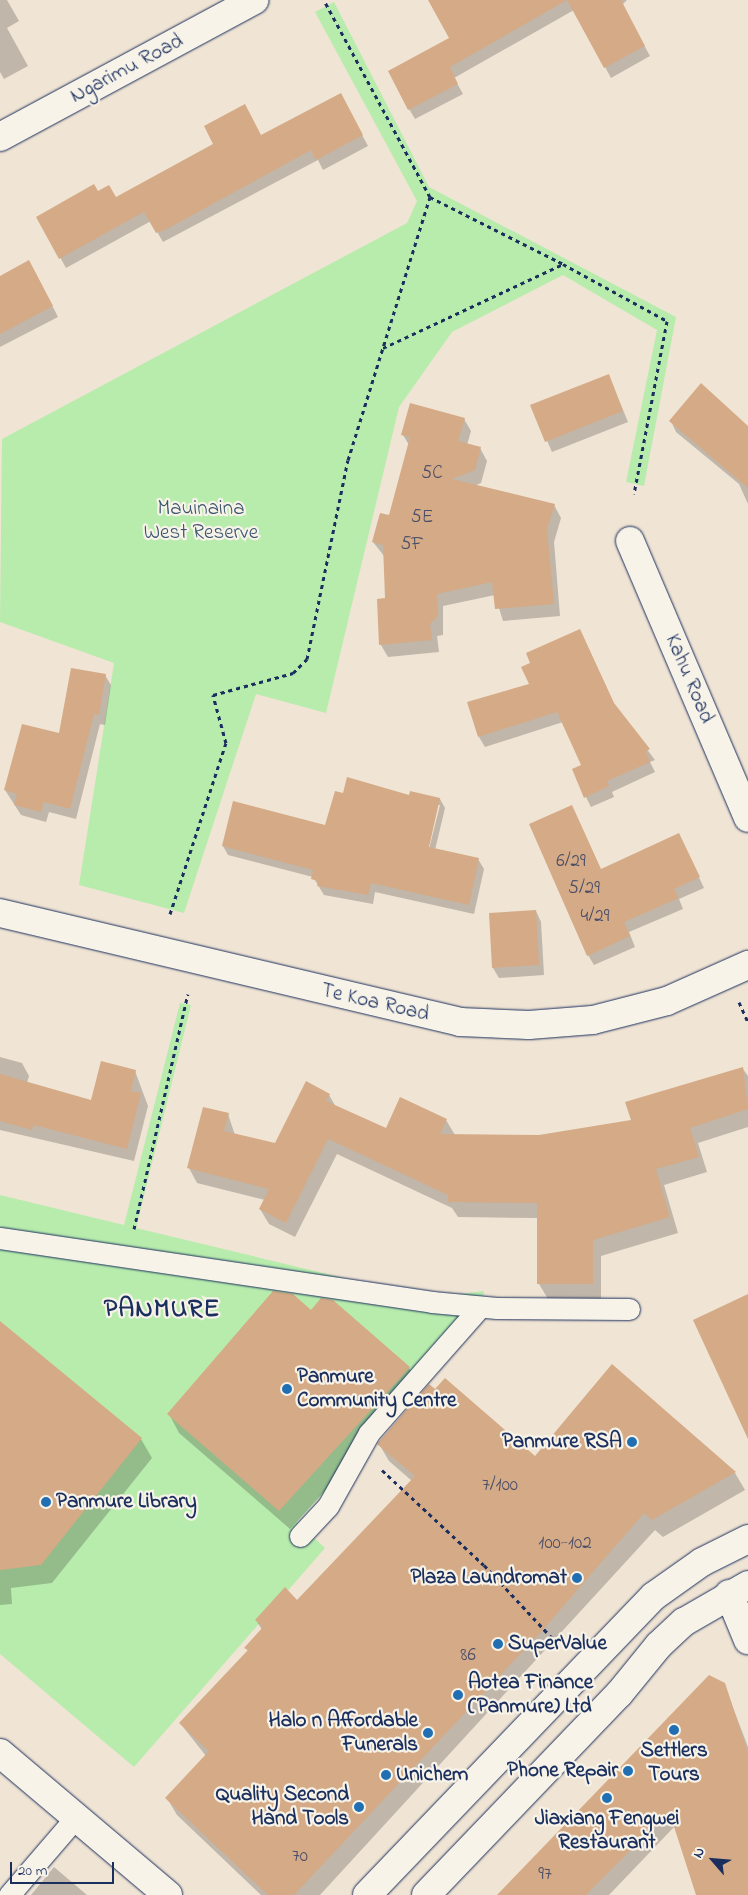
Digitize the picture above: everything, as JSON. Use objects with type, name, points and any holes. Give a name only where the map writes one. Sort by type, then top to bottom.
[{"type":"street","name":"Ngarimu Road","points":[[0,137],[254,0]]},
{"type":"street","name":"Kahu Road","points":[[630,541],[748,818]]},
{"type":"street","name":"Te Koa Road","points":[[0,913],[460,1022],[529,1025],[593,1020],[667,1001],[748,965]]},
{"type":"street","points":[[367,1895],[654,1596],[702,1562],[748,1540]]},
{"type":"street","points":[[426,1895],[619,1694],[659,1645],[684,1622],[739,1589],[748,1640]]},
{"type":"street","points":[[0,1753],[168,1895]]},
{"type":"lane","points":[[0,1238],[480,1307],[629,1309]]},
{"type":"lane","points":[[300,1536],[328,1506],[359,1449],[480,1307]]},
{"type":"lane","points":[[9,1895],[76,1817]]},
{"type":"path","points":[[324,0],[430,197],[563,264],[667,321],[634,494]]},
{"type":"path","points":[[170,914],[226,743],[213,695],[293,673],[307,660],[348,460],[430,197]]},
{"type":"path","points":[[383,348],[563,264]]},
{"type":"path","points":[[127,1256],[188,994]]},
{"type":"path","points":[[736,995],[748,1022]]},
{"type":"path","points":[[359,1449],[484,1565],[552,1638]]},
{"type":"green space","name":"Mauinaina West Reserve","points":[[334,2],[429,187],[676,317],[644,486],[626,482],[657,330],[563,275],[452,332],[399,407],[326,713],[256,694],[184,913],[79,885],[114,663],[0,622],[2,439],[407,223],[417,201],[315,12]]},
{"type":"green space","points":[[180,1003],[191,1005],[136,1228],[427,1298],[484,1291],[478,1323],[297,1522],[325,1548],[134,1767],[0,1654],[0,1195],[124,1225]]},
{"type":"building","points":[[428,0],[567,0],[450,67],[458,84],[408,110],[388,71],[449,38]]},
{"type":"building","points":[[567,0],[621,0],[645,46],[604,68]]},
{"type":"building","points":[[341,93],[363,135],[316,160],[311,150],[165,230],[156,233],[144,212],[59,259],[36,217],[94,184],[98,191],[109,185],[116,197],[213,144],[204,126],[245,104],[261,135]]},
{"type":"building","points":[[29,260],[53,306],[0,334],[0,276]]},
{"type":"building","points":[[609,374],[623,411],[545,442],[530,405]]},
{"type":"building","points":[[701,383],[748,426],[748,488],[669,421]]},
{"type":"building","points":[[410,403],[465,418],[458,441],[481,447],[475,470],[452,479],[555,504],[547,529],[554,604],[495,609],[492,582],[437,594],[438,616],[430,624],[432,640],[379,645],[377,599],[385,598],[383,545],[372,542],[380,513],[389,515],[410,437],[401,435]]},
{"type":"building","points":[[580,629],[614,703],[650,749],[646,751],[650,762],[607,781],[609,786],[584,798],[572,769],[581,765],[557,712],[478,737],[467,702],[529,684],[521,667],[530,663],[526,653]]},
{"type":"building","points":[[71,668],[106,674],[99,715],[94,714],[70,809],[44,802],[41,812],[14,805],[17,794],[4,790],[22,724],[59,733]]},
{"type":"building","points":[[347,777],[409,795],[410,791],[440,798],[429,847],[479,858],[469,905],[371,883],[368,895],[317,886],[318,881],[311,879],[313,870],[222,846],[233,801],[325,825],[335,791],[343,793]]},
{"type":"building","points":[[572,805],[601,869],[679,833],[700,877],[674,889],[679,898],[624,922],[630,936],[587,956],[529,824]]},
{"type":"building","points":[[536,910],[539,965],[492,968],[489,913]]},
{"type":"building","points":[[101,1061],[136,1070],[131,1091],[141,1093],[127,1149],[34,1125],[32,1130],[0,1121],[0,1074],[91,1100]]},
{"type":"building","points":[[743,1067],[748,1109],[690,1128],[699,1157],[656,1169],[670,1217],[593,1240],[593,1284],[537,1284],[537,1203],[448,1202],[448,1195],[328,1139],[286,1223],[259,1209],[269,1189],[187,1168],[203,1107],[229,1113],[224,1131],[275,1143],[306,1081],[330,1094],[326,1101],[386,1128],[400,1097],[447,1119],[440,1134],[539,1135],[631,1120],[625,1102]]},
{"type":"building","name":"Panmure Community Centre","points":[[273,1291],[293,1294],[311,1310],[321,1298],[333,1300],[410,1367],[279,1511],[167,1414]]},
{"type":"building","points":[[748,1294],[748,1439],[693,1320]]},
{"type":"building","name":"Panmure Library","points":[[0,1321],[142,1438],[41,1565],[0,1570]]},
{"type":"building","points":[[612,1364],[736,1472],[652,1520],[644,1513],[540,1633],[294,1895],[268,1895],[165,1798],[209,1751],[179,1723],[248,1650],[244,1648],[263,1627],[255,1620],[285,1587],[297,1600],[415,1476],[377,1444],[429,1384],[435,1389],[445,1378],[535,1456]]},
{"type":"building","points":[[709,1675],[725,1683],[748,1753],[748,1895],[696,1895],[669,1811],[586,1895],[497,1895]]},
{"type":"place","name":"Panmure Community Centre","points":[[287,1389]]},
{"type":"place","name":"Panmure RSA","points":[[632,1442]]},
{"type":"place","name":"Panmure Library","points":[[46,1502]]},
{"type":"place","name":"Plaza Laundromat","points":[[577,1578]]},
{"type":"place","name":"SuperValue","points":[[498,1644]]},
{"type":"place","name":"Aotea Finance (Panmure) Ltd","points":[[458,1695]]},
{"type":"place","name":"Settlers Tours","points":[[674,1730]]},
{"type":"place","name":"Halo n Affordable Funerals","points":[[428,1733]]},
{"type":"place","name":"Phone Repair","points":[[628,1771]]},
{"type":"place","name":"Unichem","points":[[386,1775]]},
{"type":"place","name":"Jiaxiang Fengwei Restaurant","points":[[607,1798]]},
{"type":"place","name":"Quality Second Hand Tools","points":[[359,1807]]},
{"type":"district","name":"PANMURE","points":[[162,1311]]}]
